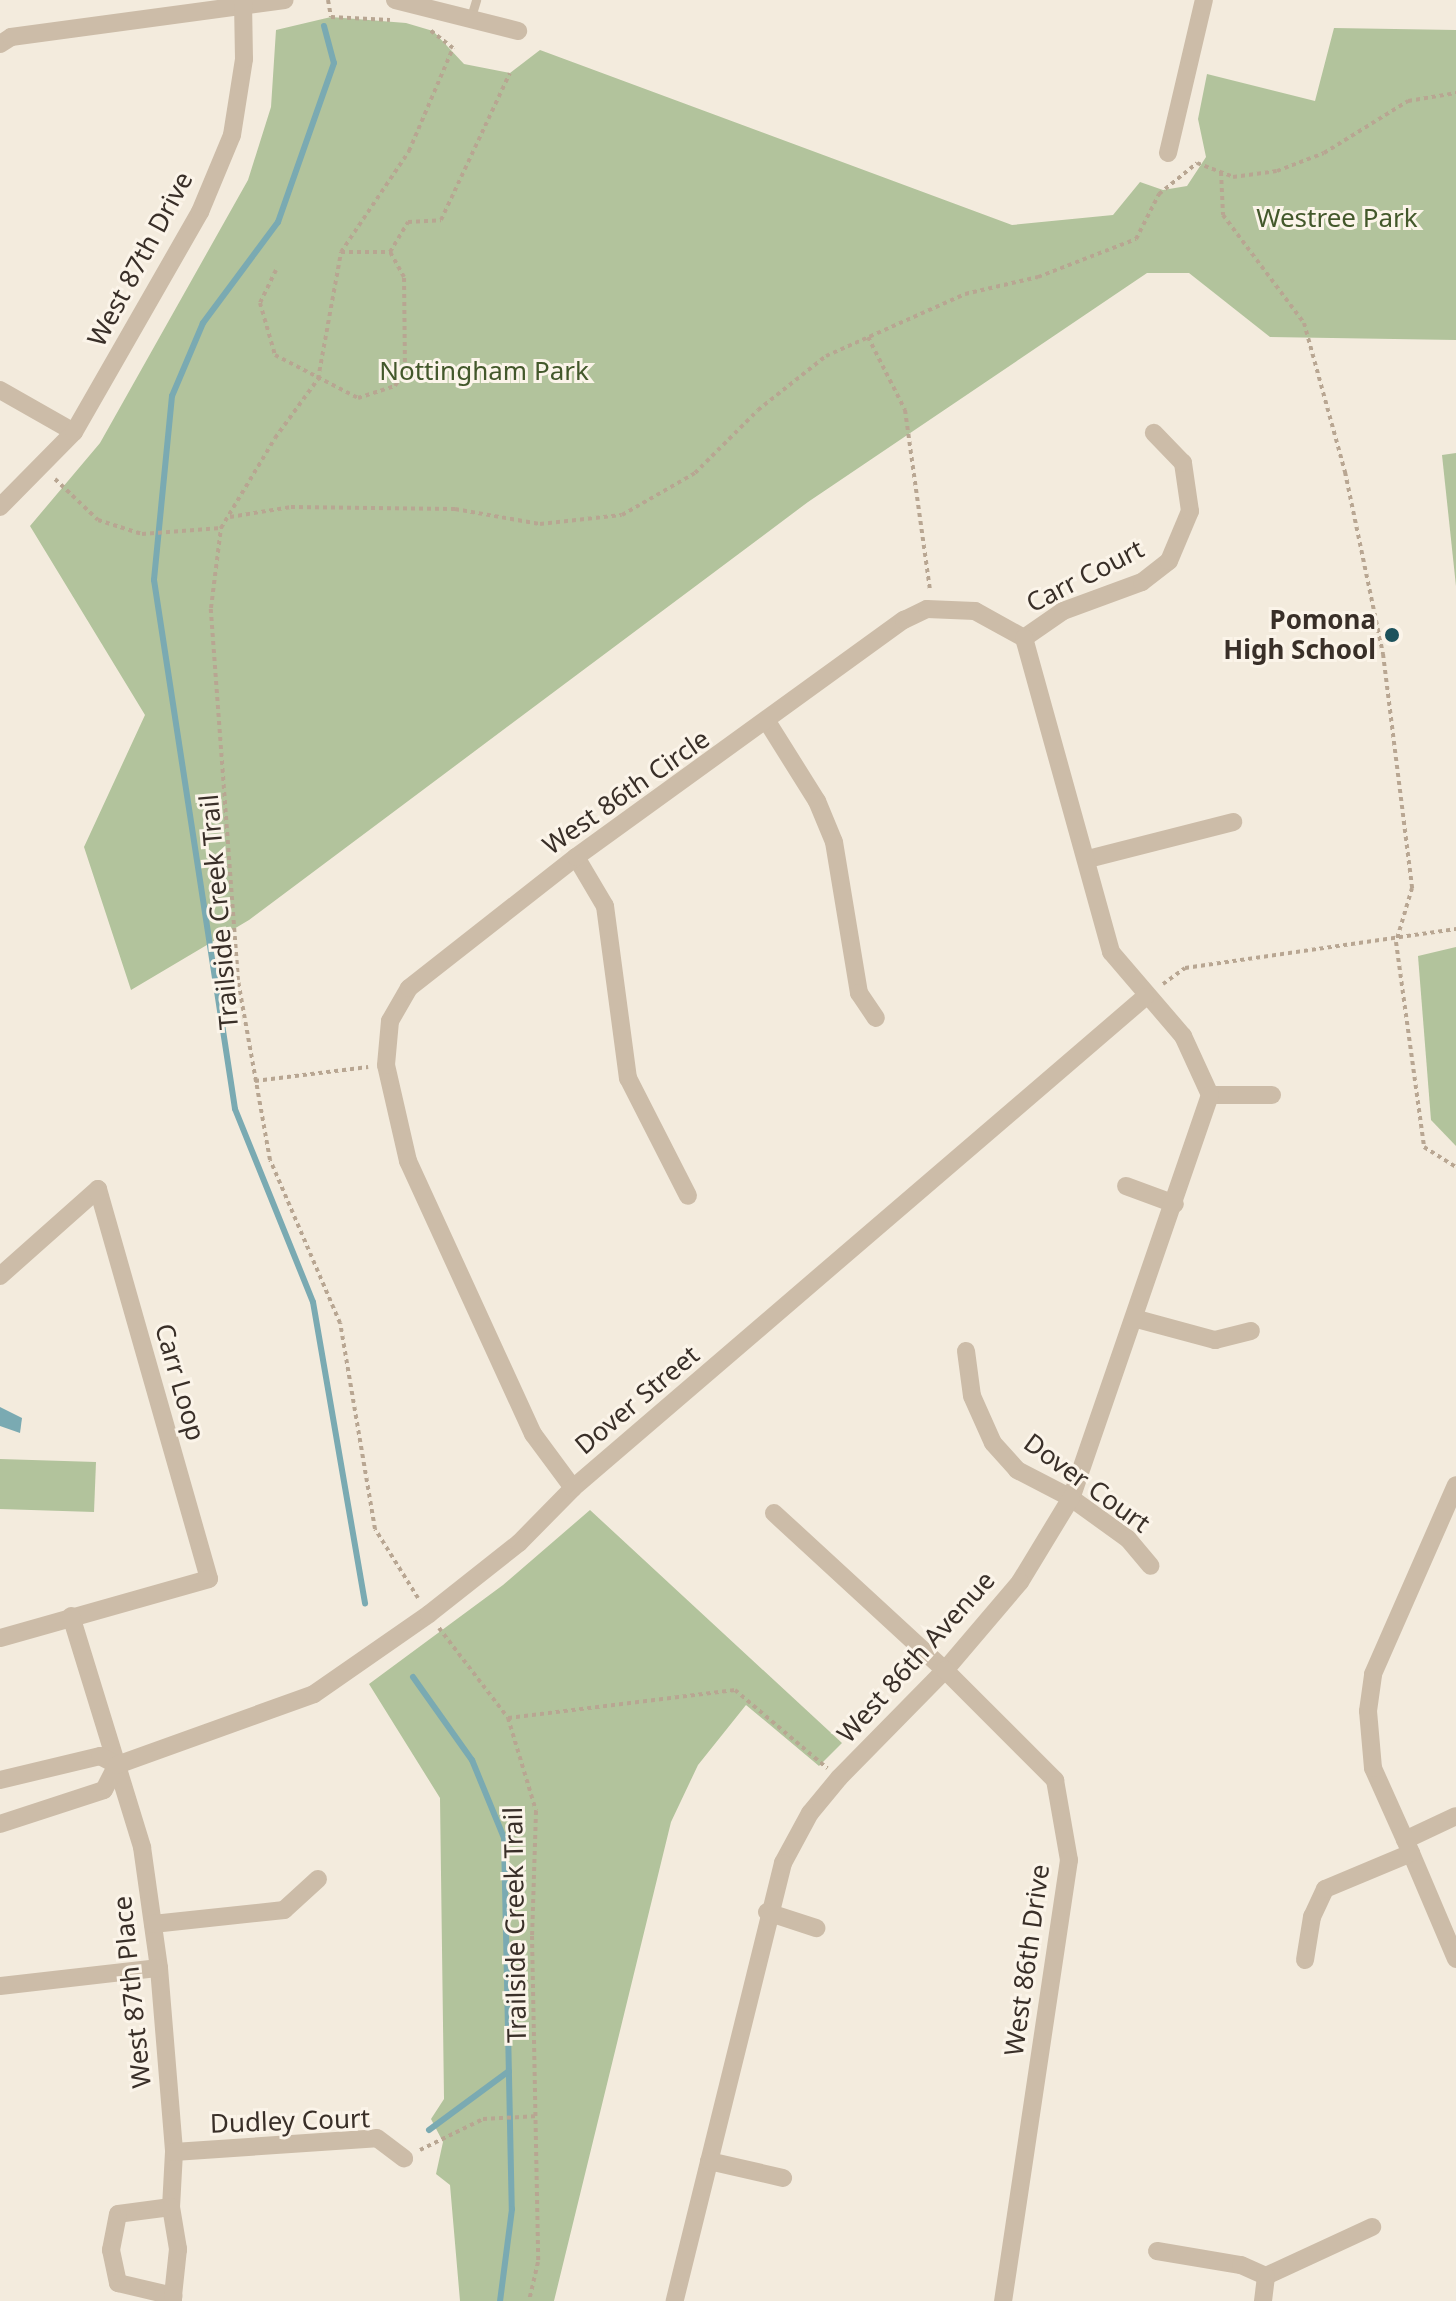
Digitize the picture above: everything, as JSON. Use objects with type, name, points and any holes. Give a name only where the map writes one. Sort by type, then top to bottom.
[{"type":"street","points":[[0,44],[11,37],[122,26],[243,2],[285,0]]},
{"type":"street","points":[[395,0],[518,31]]},
{"type":"street","points":[[1168,153],[1204,0]]},
{"type":"street","name":"West 87th Drive","points":[[0,507],[74,432],[200,212],[232,135],[244,59],[243,2]]},
{"type":"street","points":[[0,390],[74,432]]},
{"type":"street","name":"Carr Court","points":[[1024,638],[1063,611],[1142,582],[1169,561],[1190,511],[1183,463],[1154,433]]},
{"type":"street","name":"West 86th Circle","points":[[573,1488],[533,1434],[408,1161],[386,1065],[390,1021],[409,988],[576,857],[768,723],[904,620],[933,608],[975,611],[1024,638]]},
{"type":"street","points":[[1024,638],[1088,859],[1111,952],[1145,997],[1183,1036],[1210,1095],[1272,1095]]},
{"type":"street","points":[[768,723],[817,801],[834,842],[859,993],[876,1018]]},
{"type":"street","points":[[1088,859],[1233,822]]},
{"type":"street","points":[[576,857],[605,906],[628,1078],[688,1196]]},
{"type":"street","name":"Dover Street","points":[[0,1824],[104,1790],[118,1770],[314,1694],[429,1614],[519,1543],[573,1488],[1145,997]]},
{"type":"street","name":"West 86th Avenue","points":[[675,2301],[767,1912],[783,1863],[810,1813],[839,1778],[945,1670],[1020,1582],[1071,1498],[1137,1319],[1210,1095]]},
{"type":"street","points":[[1126,1186],[1175,1204]]},
{"type":"street","name":"Carr Loop","points":[[0,1276],[98,1189],[209,1579],[0,1638]]},
{"type":"street","points":[[1137,1319],[1215,1340],[1251,1331]]},
{"type":"street","name":"Dover Court","points":[[966,1351],[972,1396],[993,1443],[1017,1470],[1071,1498],[1128,1539],[1151,1566]]},
{"type":"street","points":[[1456,1485],[1449,1520],[1373,1674],[1368,1711],[1373,1768],[1456,1959]]},
{"type":"street","points":[[774,1513],[945,1670]]},
{"type":"street","points":[[71,1616],[118,1770]]},
{"type":"street","name":"West 86th Drive","points":[[945,1670],[1055,1780],[1069,1860],[1003,2301]]},
{"type":"street","name":"Dover Street","points":[[0,1780],[100,1756],[118,1770]]},
{"type":"street","name":"West 87th Place","points":[[118,1770],[142,1847],[159,1968],[174,2152],[171,2207],[178,2249],[173,2298],[118,2283],[111,2250],[118,2214],[143,2207],[171,2207]]},
{"type":"street","points":[[1305,1960],[1312,1917],[1325,1889],[1408,1846],[1456,1816]]},
{"type":"street","points":[[153,1924],[284,1910],[318,1879]]},
{"type":"street","points":[[767,1912],[816,1928]]},
{"type":"street","points":[[0,1986],[159,1968]]},
{"type":"street","name":"Dudley Court","points":[[174,2152],[377,2138],[404,2158]]},
{"type":"street","points":[[709,2161],[783,2178]]},
{"type":"street","points":[[1157,2251],[1241,2265],[1266,2276],[1372,2227]]},
{"type":"street","points":[[1263,2301],[1266,2276]]},
{"type":"lane","points":[[469,21],[476,0]]},
{"type":"path","points":[[328,0],[331,17],[394,21]]},
{"type":"path","points":[[42,466],[98,520],[142,534],[175,535],[221,528],[275,438],[318,379],[341,252],[409,151],[453,48],[419,27]]},
{"type":"path","points":[[390,252],[408,222],[441,220],[510,73]]},
{"type":"path","points":[[230,517],[291,507],[455,509],[540,524],[622,515],[695,473],[758,410],[826,356],[965,294],[1038,277],[1136,239],[1159,194],[1197,163],[1233,177],[1277,171],[1324,153],[1408,101],[1456,93]]},
{"type":"path","points":[[1221,172],[1223,215],[1304,323],[1345,472],[1383,654],[1412,888],[1396,942],[1424,1147],[1456,1167]]},
{"type":"path","points":[[341,252],[390,252]]},
{"type":"path","points":[[276,270],[260,303],[275,355],[358,398],[395,386],[405,370],[404,277],[390,252]]},
{"type":"path","points":[[868,337],[905,410],[933,608]]},
{"type":"path","name":"Trailside Creek Trail","points":[[221,528],[211,608],[238,980],[270,1160],[340,1323],[375,1529],[429,1614],[508,1718],[536,1811],[532,1936],[538,2116],[538,2262],[529,2301]]},
{"type":"path","points":[[1145,997],[1185,968],[1396,942],[1456,929]]},
{"type":"path","points":[[255,1081],[386,1065]]},
{"type":"path","points":[[508,1718],[735,1690],[839,1778]]},
{"type":"path","points":[[404,2158],[483,2119],[538,2116]]},
{"type":"green space","name":"Nottingham Park","points":[[331,17],[406,23],[433,31],[464,64],[510,73],[540,50],[1012,225],[1113,215],[1140,182],[1163,190],[1187,186],[1206,157],[1198,119],[1207,74],[1315,101],[1334,28],[1456,30],[1456,340],[1270,337],[1189,273],[1147,273],[808,502],[249,920],[131,990],[84,847],[145,715],[30,526],[100,443],[248,180],[271,107],[276,30]]},
{"type":"green space","points":[[1456,453],[1456,586],[1442,455]]},
{"type":"green space","points":[[1456,947],[1456,1146],[1431,1120],[1418,956]]},
{"type":"green space","points":[[0,1459],[96,1462],[94,1512],[0,1509]]},
{"type":"green space","points":[[590,1510],[842,1743],[819,1766],[746,1705],[698,1765],[671,1822],[554,2301],[460,2301],[450,2185],[436,2174],[443,2142],[431,2119],[444,2099],[440,1798],[369,1684],[503,1585]]},
{"type":"water","points":[[0,1407],[22,1418],[20,1433],[0,1426]]},
{"type":"waterway","points":[[324,26],[334,63],[278,222],[203,323],[172,396],[154,580],[235,1109],[313,1302],[365,1604]]},
{"type":"waterway","points":[[413,1677],[472,1760],[504,1838],[512,2209],[500,2301]]},
{"type":"waterway","points":[[429,2130],[509,2071]]},
{"type":"place","name":"Pomona High School","points":[[1392,635]]},
{"type":"park label","name":"Westree Park","points":[[1337,218]]}]
